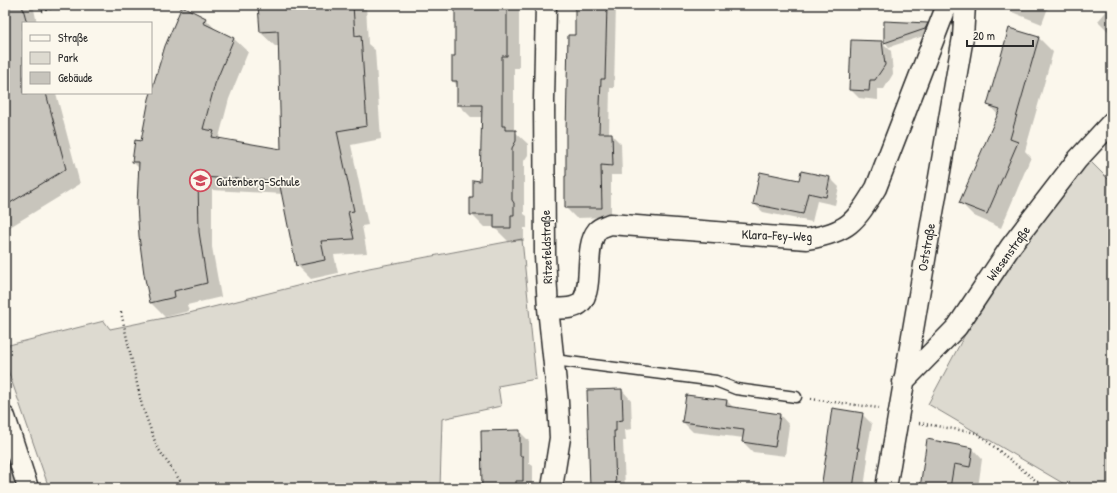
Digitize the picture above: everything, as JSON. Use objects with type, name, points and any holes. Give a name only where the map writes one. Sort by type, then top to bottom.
[{"type":"street","name":"Ritzefeldstraße","points":[[546,5],[544,100],[545,256],[548,308],[558,402],[560,438],[552,488]]},
{"type":"street","name":"Klara-Fey-Weg","points":[[548,308],[567,309],[578,305],[587,294],[591,240],[598,229],[610,224],[807,239],[826,236],[849,225],[860,214],[876,188],[947,5]]},
{"type":"street","name":"Oststraße","points":[[886,488],[897,415],[963,37],[966,5]]},
{"type":"street","name":"Wiesenstraße","points":[[903,382],[957,327],[1011,246],[1077,160],[1112,122]]},
{"type":"street","points":[[5,417],[28,488]]},
{"type":"lane","points":[[554,360],[716,381],[736,388],[796,397]]},
{"type":"path","points":[[42,11],[63,5]]},
{"type":"path","points":[[121,312],[142,406],[157,448],[184,488]]},
{"type":"path","points":[[796,397],[897,415],[977,433],[1040,484],[1050,488]]},
{"type":"green space","points":[[1088,159],[1112,183],[1112,488],[1071,488],[928,404],[994,280]]},
{"type":"green space","points":[[522,239],[536,379],[498,386],[501,406],[442,419],[440,488],[49,488],[5,362],[5,346],[104,321],[110,329],[189,313],[369,268]]},
{"type":"building","points":[[5,5],[22,5],[27,22],[22,22],[22,94],[46,94],[66,169],[5,206]]},
{"type":"building","points":[[258,5],[353,5],[355,36],[361,35],[367,126],[337,131],[354,211],[348,212],[354,239],[321,241],[325,260],[296,266],[279,181],[198,177],[199,232],[207,283],[174,291],[175,297],[150,303],[144,274],[139,236],[137,205],[139,162],[132,162],[135,140],[141,141],[149,99],[151,94],[152,94],[152,89],[165,46],[182,6],[206,18],[203,23],[234,38],[215,84],[203,129],[214,131],[212,137],[281,149],[278,31],[260,32]]},
{"type":"building","points":[[455,5],[507,5],[507,56],[502,56],[502,126],[505,126],[505,130],[516,130],[516,141],[512,148],[512,200],[514,203],[514,215],[511,215],[511,228],[494,228],[494,215],[470,215],[470,198],[473,198],[473,180],[480,181],[482,105],[457,105],[457,81],[452,81],[452,56],[455,56]]},
{"type":"building","points":[[575,5],[607,5],[605,79],[601,79],[599,133],[612,133],[613,166],[601,165],[602,208],[565,208],[568,35],[575,35]]},
{"type":"building","points":[[884,21],[928,23],[925,29],[884,43]]},
{"type":"building","points":[[1009,28],[1039,37],[1010,139],[1018,142],[987,214],[959,203],[1000,109],[987,105]]},
{"type":"building","points":[[851,40],[882,41],[885,65],[875,80],[870,80],[869,91],[849,90]]},
{"type":"building","points":[[801,171],[830,177],[826,197],[808,193],[803,214],[753,204],[760,172],[799,180]]},
{"type":"building","points":[[622,389],[623,420],[616,421],[616,431],[614,431],[616,488],[590,488],[587,390]]},
{"type":"building","points":[[686,395],[727,400],[726,406],[780,414],[775,447],[742,442],[744,430],[682,422]]},
{"type":"building","points":[[832,408],[863,413],[857,448],[859,448],[853,488],[821,488]]},
{"type":"building","points":[[520,430],[520,456],[523,456],[523,481],[516,481],[516,488],[482,488],[481,431]]},
{"type":"building","points":[[927,439],[973,448],[970,467],[954,464],[950,488],[920,488]]},
{"type":"place","name":"Gutenberg-Schule","points":[[201,181]]}]
